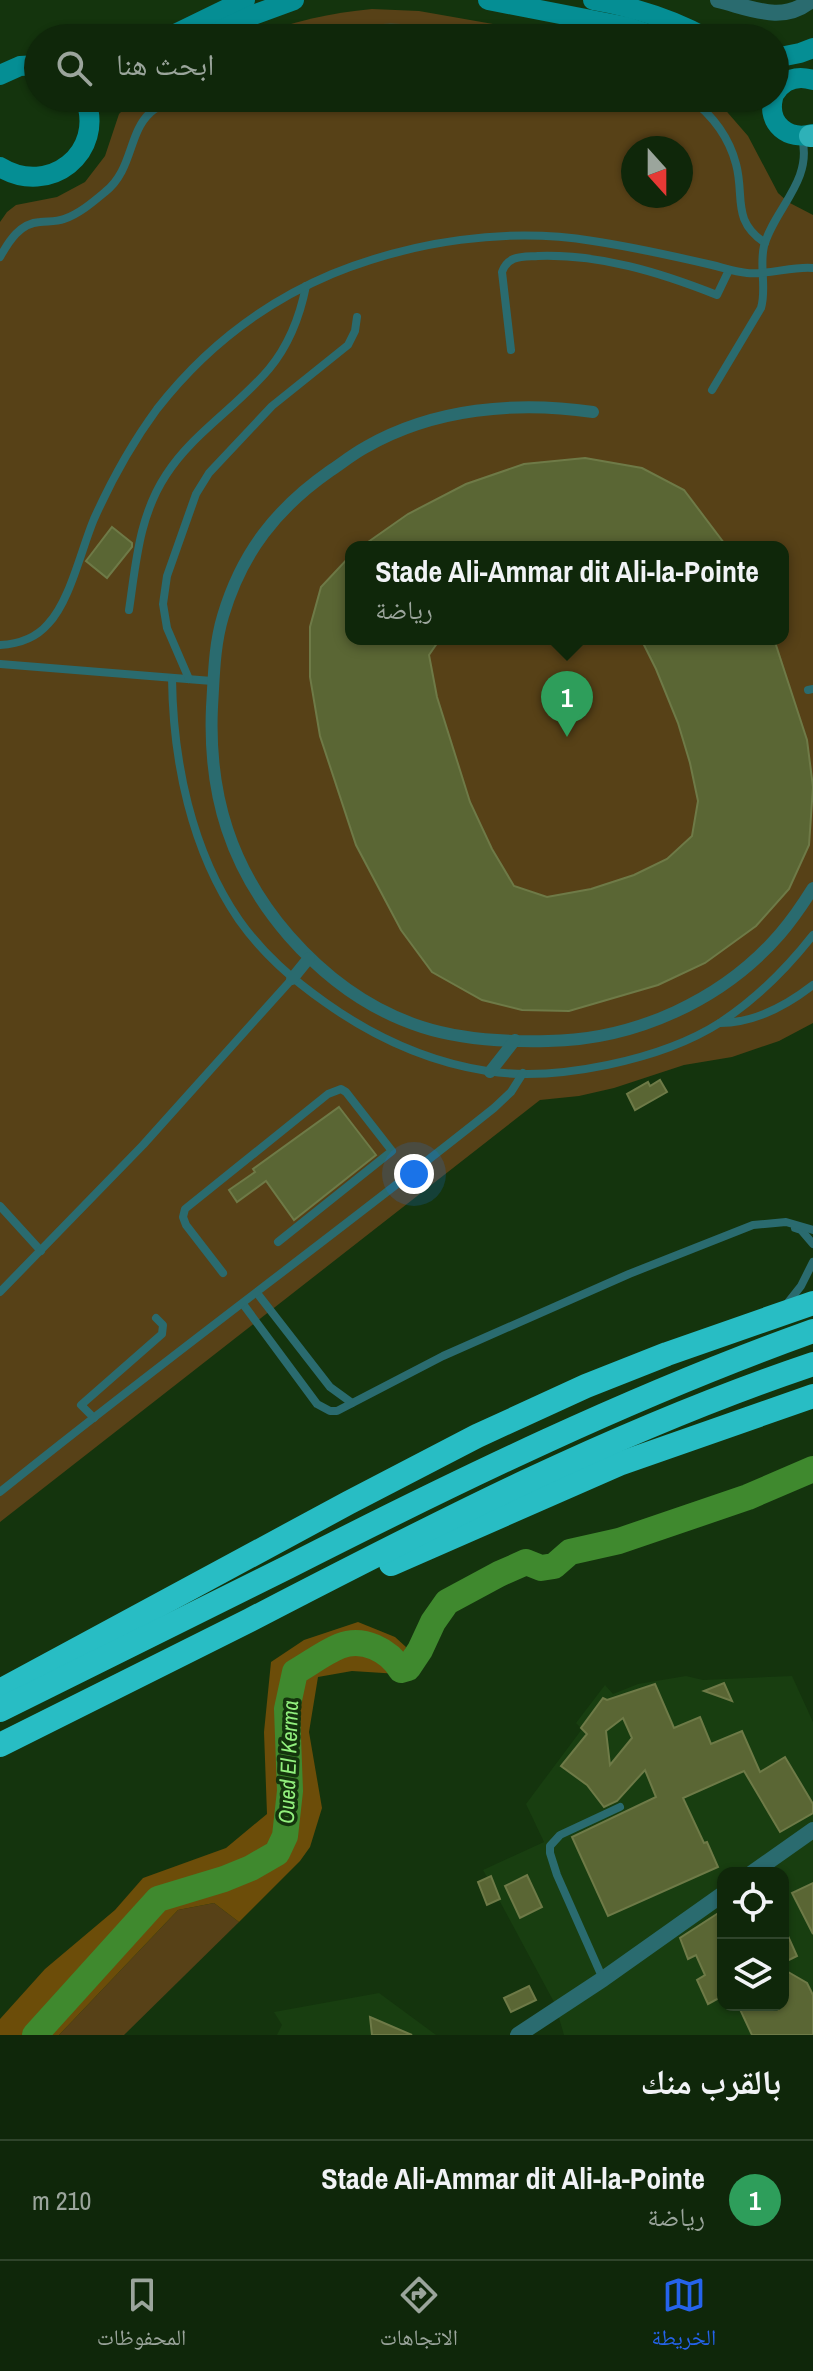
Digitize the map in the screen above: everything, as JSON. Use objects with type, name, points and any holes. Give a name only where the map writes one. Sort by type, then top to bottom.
[{"type":"highway","points":[[0,1691],[477,1436],[667,1354],[813,1303]]},
{"type":"highway","points":[[0,1710],[443,1489],[612,1411],[813,1331]]},
{"type":"highway","points":[[0,1745],[486,1500],[603,1446],[721,1397],[813,1364]]},
{"type":"highway","points":[[248,1621],[447,1540],[619,1464],[813,1396]]},
{"type":"main road","points":[[196,24],[245,0]]},
{"type":"main road","points":[[234,24],[294,0]]},
{"type":"main road","points":[[488,0],[612,24]]},
{"type":"main road","points":[[593,0],[644,11],[677,24]]},
{"type":"main road","points":[[789,55],[813,48]]},
{"type":"main road","points":[[0,75],[24,66]]},
{"type":"main road","points":[[4,176],[47,176],[68,165],[77,157],[88,137],[90,112]]},
{"type":"main road","points":[[774,112],[779,127],[785,132],[810,136]]},
{"type":"street","points":[[718,0],[788,13],[801,9],[811,0]]},
{"type":"street","points":[[593,412],[505,407],[447,416],[391,434],[365,447],[302,491],[268,528],[241,570],[222,617],[212,681],[211,752],[216,788],[225,824],[242,867],[265,906],[309,958],[363,1000],[403,1020],[455,1035],[515,1040],[559,1041],[608,1034],[680,1010],[724,984],[763,952],[781,933],[813,888]]},
{"type":"street","points":[[292,979],[309,958]]},
{"type":"street","points":[[490,1072],[515,1040]]},
{"type":"street","points":[[761,1867],[813,1830]]},
{"type":"street","points":[[518,2035],[717,1898]]},
{"type":"lane","points":[[0,257],[24,227],[70,216],[107,192],[122,173],[145,118],[152,112]]},
{"type":"lane","points":[[706,112],[726,139],[737,168],[744,223],[765,243]]},
{"type":"lane","points":[[712,390],[761,308],[765,243],[800,180],[810,136]]},
{"type":"lane","points":[[0,645],[18,643],[36,635],[56,615],[94,520],[118,471],[155,412],[177,385],[236,329],[306,286],[385,256],[445,243],[511,236],[595,241],[761,274],[813,268]]},
{"type":"lane","points":[[511,350],[502,272],[506,262],[514,257],[563,256],[606,261],[648,271],[717,295],[729,270]]},
{"type":"lane","points":[[129,610],[140,532],[158,487],[189,445],[269,369],[292,331],[306,286]]},
{"type":"lane","points":[[189,679],[167,628],[163,604],[167,576],[196,494],[209,473],[272,406],[348,345],[357,317]]},
{"type":"lane","points":[[0,664],[212,681]]},
{"type":"lane","points":[[172,678],[178,753],[188,800],[205,858],[240,921],[292,979],[344,1016],[401,1046],[450,1063],[490,1072],[523,1073],[621,1062],[678,1043],[720,1023],[776,977],[813,935]]},
{"type":"lane","points":[[0,1292],[143,1145],[292,979]]},
{"type":"lane","points":[[720,1023],[745,1021],[761,1015],[789,1002],[813,985]]},
{"type":"lane","points":[[0,1492],[494,1108],[511,1092],[523,1073]]},
{"type":"lane","points":[[223,1273],[186,1225],[183,1217],[185,1209],[328,1094],[341,1089],[392,1151],[278,1242]]},
{"type":"lane","points":[[0,1206],[41,1251]]},
{"type":"lane","points":[[243,1304],[323,1409],[337,1411],[443,1356],[629,1274],[753,1225],[775,1222],[813,1230]]},
{"type":"lane","points":[[775,1222],[801,1230],[813,1244]]},
{"type":"lane","points":[[777,1315],[801,1286],[813,1262]]},
{"type":"lane","points":[[257,1293],[330,1387],[352,1403]]},
{"type":"lane","points":[[94,1418],[81,1405],[162,1334],[163,1325],[156,1318]]},
{"type":"lane","points":[[603,1979],[557,1875],[550,1846],[560,1835],[620,1807]]},
{"type":"shaded area","points":[[372,9],[419,11],[493,24],[291,24]]},
{"type":"shaded area","points":[[121,112],[727,112],[748,136],[778,193],[813,215],[813,1023],[779,1041],[732,1057],[684,1065],[579,1096],[540,1100],[0,1522],[0,222],[16,205],[57,197],[85,182],[105,156]]},
{"type":"shaded area","points":[[358,1622],[395,1637],[406,1647],[399,1674],[352,1671],[318,1677],[309,1732],[322,1808],[310,1847],[300,1861],[239,1922],[214,1903],[178,1910],[59,2035],[0,2035],[0,2019],[45,1969],[115,1910],[143,1878],[226,1848],[267,1814],[264,1732],[271,1662],[304,1640]]},
{"type":"shaded area","points":[[686,1676],[703,1680],[792,1676],[813,1722],[813,2035],[564,2035],[555,2004],[483,1870],[544,1842],[526,1804],[582,1729],[576,1723],[605,1685],[613,1694],[638,1684]]},
{"type":"shaded area","points":[[214,1903],[239,1922],[124,2035],[59,2035],[178,1910]]},
{"type":"shaded area","points":[[379,1993],[436,2035],[277,2035],[282,2025],[274,2012]]},
{"type":"building","points":[[585,458],[642,468],[684,490],[722,541],[370,541],[408,514],[466,484],[524,464]]},
{"type":"building","points":[[112,527],[132,543],[132,547],[107,578],[86,561]]},
{"type":"building","points":[[345,561],[345,645],[436,645],[429,655],[437,697],[470,802],[514,886],[547,897],[591,889],[634,875],[667,859],[692,836],[698,801],[690,763],[678,723],[644,645],[776,645],[807,740],[813,787],[809,845],[789,889],[756,926],[705,963],[658,985],[569,1011],[522,1010],[482,1000],[432,972],[401,930],[356,845],[320,736],[310,677],[310,627],[321,587]]},
{"type":"building","points":[[660,1080],[667,1092],[635,1110],[627,1094],[648,1082],[650,1086]]},
{"type":"building","points":[[339,1107],[376,1155],[294,1220],[266,1181],[237,1202],[229,1190]]},
{"type":"building","points":[[724,1683],[732,1701],[704,1691]]},
{"type":"building","points":[[655,1684],[674,1728],[700,1717],[711,1744],[742,1731],[760,1772],[785,1757],[813,1804],[813,1813],[780,1832],[744,1771],[683,1798],[718,1867],[608,1916],[572,1837],[656,1797],[645,1770],[617,1801],[604,1807],[587,1785],[561,1766],[587,1734],[581,1728],[603,1698],[607,1700]],"holes":[[[623,1718],[632,1738],[610,1765],[606,1731]]]},
{"type":"building","points":[[527,1875],[542,1907],[520,1918],[505,1886]]},
{"type":"building","points":[[491,1876],[500,1899],[487,1905],[478,1882]]},
{"type":"building","points":[[813,1883],[813,1934],[792,1893]]},
{"type":"building","points":[[717,1914],[717,1999],[708,2004],[697,1980],[705,1975],[696,1955],[688,1959],[680,1938]]},
{"type":"building","points":[[789,1938],[797,1956],[789,1960]]},
{"type":"building","points":[[789,1972],[807,1983],[813,1995],[813,2035],[752,2035],[741,2011],[789,2011]]},
{"type":"building","points":[[529,1986],[536,2000],[511,2012],[504,1998]]},
{"type":"building","points":[[370,2017],[412,2035],[372,2035]]},
{"type":"waterway","name":"Oued El Kerma","points":[[35,2035],[158,1899],[224,1879],[277,1853],[285,1836],[290,1791],[287,1709],[295,1672],[334,1649],[358,1643],[382,1651],[401,1670],[408,1668],[447,1602],[499,1574],[526,1562],[541,1568],[554,1566],[570,1552],[619,1541],[748,1497],[813,1469]]},
{"type":"place","name":"Stade Ali-Ammar dit Ali-la-Pointe","points":[[567,737]]}]
